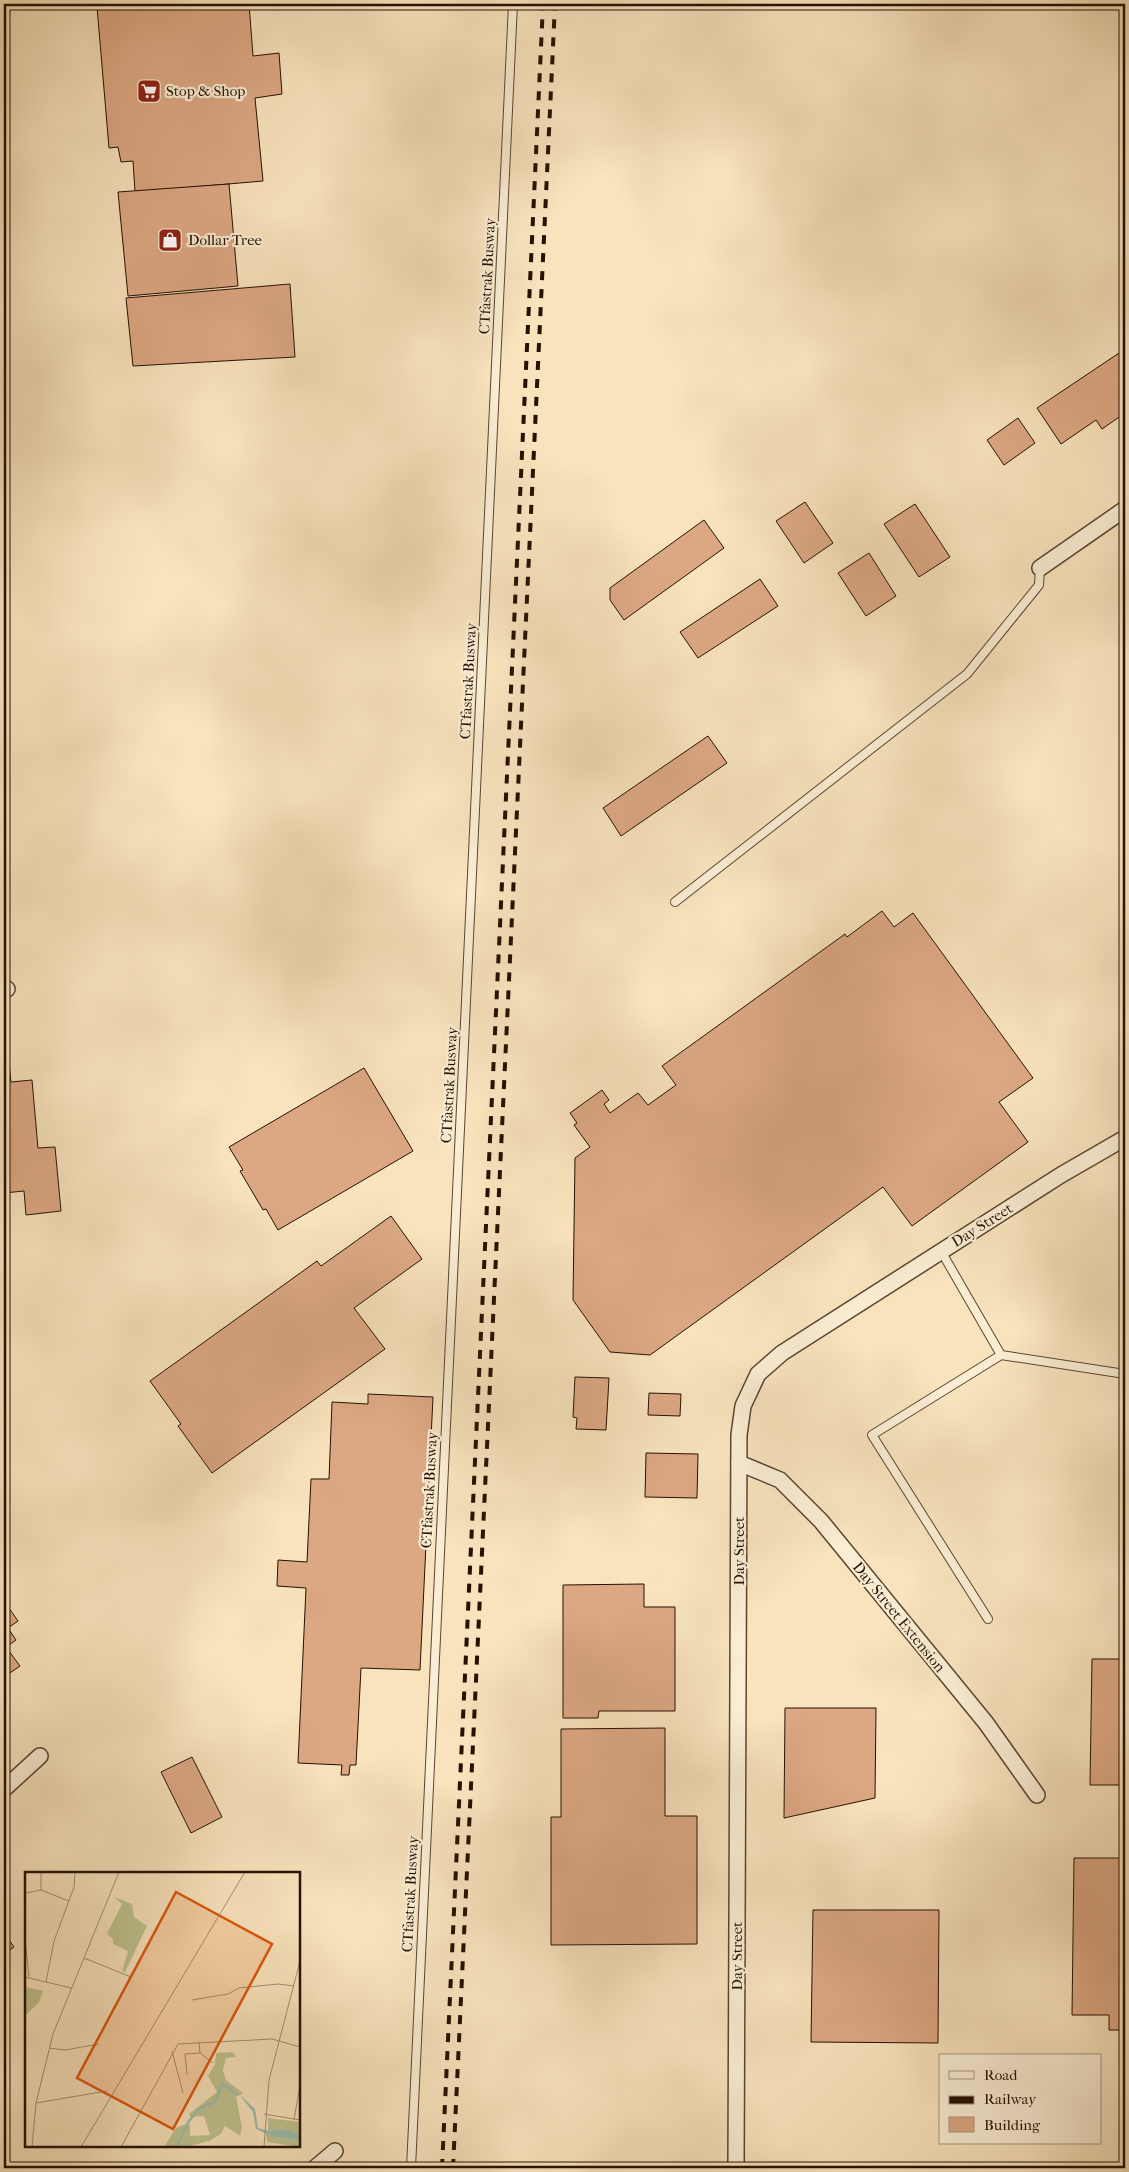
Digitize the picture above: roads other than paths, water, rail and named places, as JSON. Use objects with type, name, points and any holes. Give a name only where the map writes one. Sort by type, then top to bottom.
[{"type":"street","points":[[1040,568],[1125,510]]},
{"type":"street","name":"Day Street","points":[[736,2168],[739,1435],[743,1406],[758,1374],[782,1353],[1060,1175],[1125,1138]]},
{"type":"street","name":"Day Street Extension","points":[[739,1463],[780,1480],[821,1521],[986,1723],[1037,1795]]},
{"type":"street","points":[[4,1789],[40,1756]]},
{"type":"street","points":[[315,2168],[335,2151]]},
{"type":"lane","name":"CTfastrak Busway","points":[[411,2168],[513,4]]},
{"type":"lane","points":[[675,902],[967,674],[1039,585],[1040,568]]},
{"type":"lane","points":[[941,1251],[1001,1355]]},
{"type":"lane","points":[[988,1619],[872,1435],[1001,1355],[1125,1374]]},
{"type":"railway","points":[[442,2168],[543,4]]},
{"type":"railway","points":[[453,2168],[555,4]]},
{"type":"place","name":"Stop & Shop","points":[[149,91]]},
{"type":"place","name":"Dollar Tree","points":[[170,240]]}]
